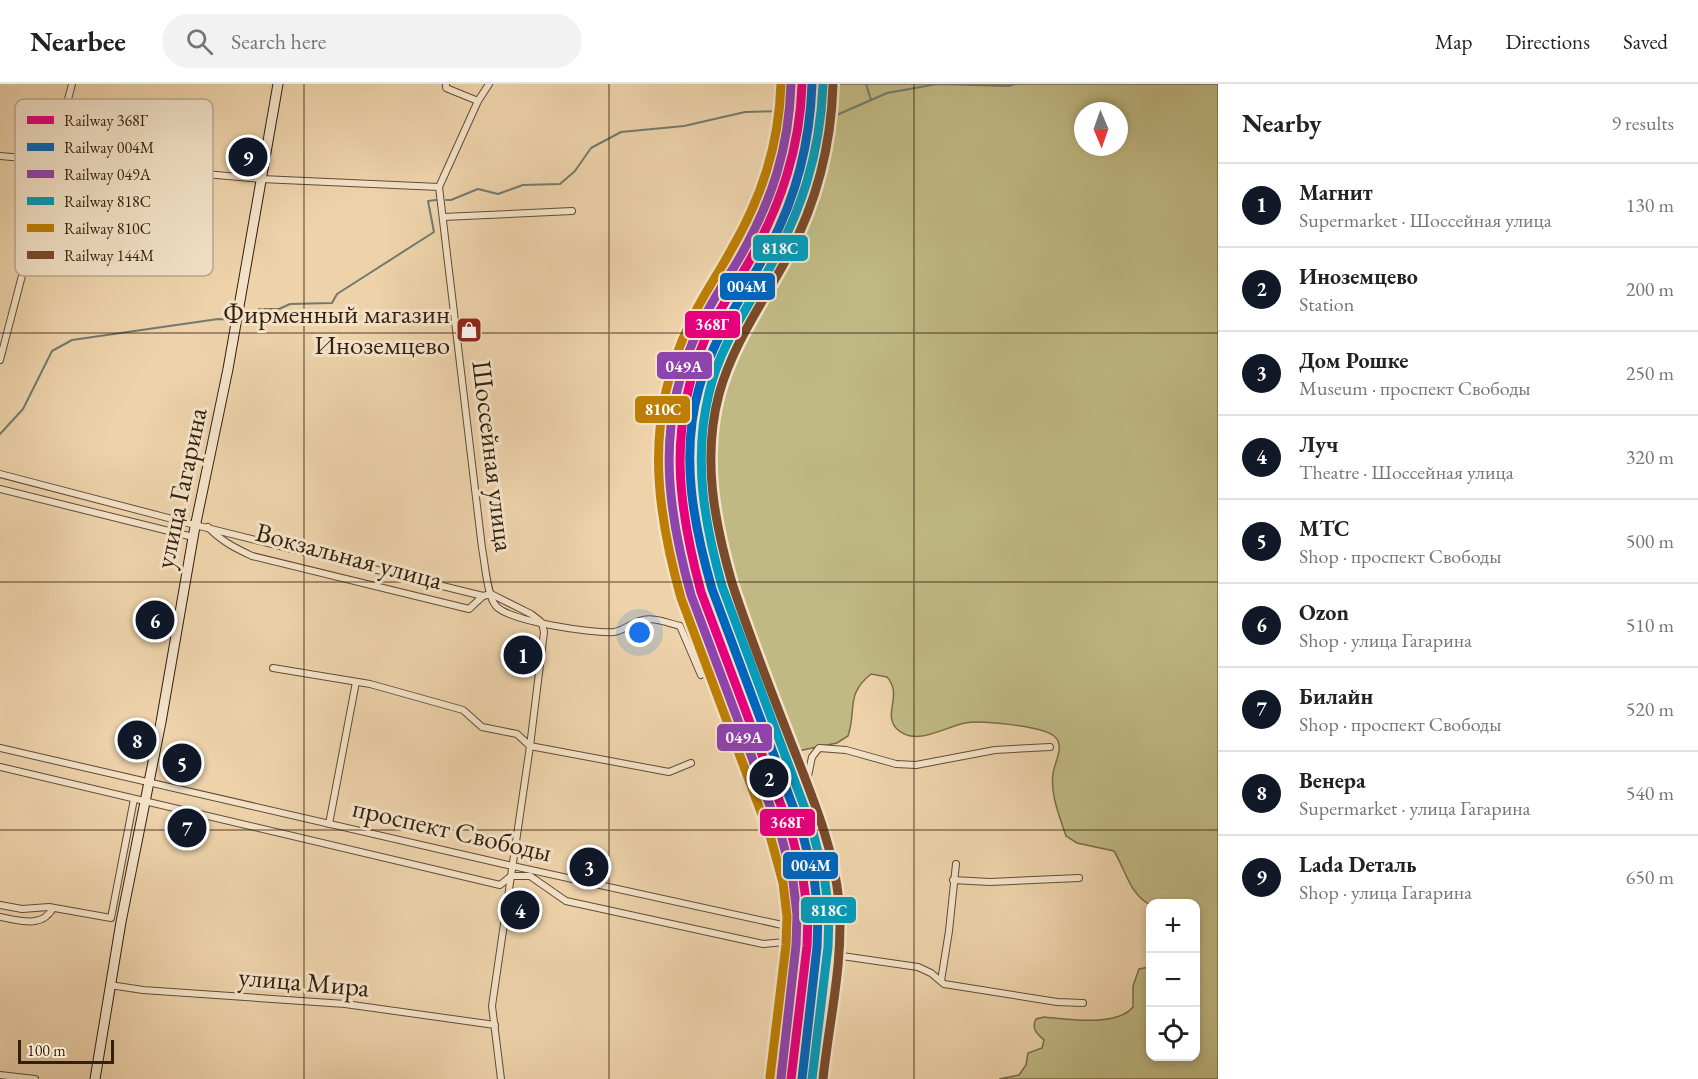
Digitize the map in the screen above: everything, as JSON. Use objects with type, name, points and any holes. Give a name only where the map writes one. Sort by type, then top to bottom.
[{"type":"main road","name":"улица Гагарина","points":[[95,1079],[110,985],[161,722],[195,525],[239,310],[278,84]]},
{"type":"street","points":[[68,99],[72,84]]},
{"type":"street","points":[[446,84],[446,88],[478,101]]},
{"type":"street","points":[[213,174],[439,187],[478,101],[489,84]]},
{"type":"street","points":[[0,156],[15,158]]},
{"type":"street","name":"Шоссейная улица","points":[[439,187],[487,595]]},
{"type":"street","points":[[443,217],[572,211]]},
{"type":"street","points":[[0,360],[22,276]]},
{"type":"street","name":"Вокзальная улица","points":[[0,474],[195,525],[208,526],[487,595],[531,614],[542,623]]},
{"type":"street","points":[[0,489],[193,537]]},
{"type":"street","name":"Вокзальная улица","points":[[208,526],[226,544],[252,556],[469,609],[487,595]]},
{"type":"street","name":"Вокзальная улица","points":[[487,595],[500,610],[565,628],[615,632],[641,620],[655,619],[680,627],[701,675]]},
{"type":"street","points":[[501,1079],[492,1006],[530,746],[544,632],[542,623]]},
{"type":"street","points":[[273,668],[356,682],[463,710],[482,728],[517,734],[530,746],[669,772],[691,763]]},
{"type":"street","points":[[329,824],[356,682]]},
{"type":"street","points":[[820,1079],[835,940],[824,912],[809,804],[808,777],[812,757],[819,748],[846,750],[896,764],[916,765],[995,750],[1050,747]]},
{"type":"street","name":"проспект Свободы","points":[[0,748],[787,926],[785,942],[763,944],[566,901],[530,876],[511,876],[500,885],[0,767]]},
{"type":"street","points":[[0,905],[22,909],[52,908],[111,918],[134,799]]},
{"type":"street","points":[[941,981],[956,864]]},
{"type":"street","points":[[953,880],[1000,882],[1079,878]]},
{"type":"street","points":[[0,917],[32,923],[50,914],[52,908]]},
{"type":"street","points":[[835,955],[918,967],[931,973],[944,984],[1057,1002],[1083,1003]]},
{"type":"street","name":"улица Мира","points":[[110,985],[143,990],[345,1004],[495,1025]]},
{"type":"street","points":[[0,1075],[35,1079]]},
{"type":"shaded area","points":[[808,84],[1218,84],[1218,1079],[999,1079],[1019,1075],[1026,1065],[1028,1053],[1042,1048],[1044,1040],[1034,1028],[1036,1019],[1044,1017],[1092,1020],[1116,1017],[1126,1013],[1133,1007],[1133,986],[1139,969],[1146,968],[1146,1061],[1200,1061],[1200,899],[1146,899],[1146,902],[1133,888],[1114,851],[1077,843],[1066,836],[1056,806],[1052,782],[1059,749],[1054,736],[1037,729],[984,722],[965,723],[921,736],[904,734],[896,728],[891,716],[893,690],[891,684],[887,677],[871,674],[855,696],[848,736],[837,743],[788,753],[784,760],[784,773],[780,774],[777,771],[753,700],[724,634],[693,547],[682,486],[685,452],[698,395],[721,367],[729,338],[755,281],[783,234],[804,170]]},
{"type":"waterway","points":[[866,84],[871,100]]},
{"type":"waterway","points":[[804,113],[839,114],[887,93],[937,84],[1008,86],[1016,84]]},
{"type":"waterway","points":[[446,200],[478,189],[498,194],[523,185],[560,184],[575,171],[591,148],[621,132],[684,126],[745,112],[787,111]]},
{"type":"waterway","points":[[240,320],[247,320],[251,312],[260,309],[279,309],[290,304],[332,303],[337,294],[434,232],[428,201],[436,200]]},
{"type":"waterway","points":[[0,434],[23,409],[52,351],[72,340],[218,319],[235,320]]},
{"type":"rail line","name":"810С","points":[[770,1077],[786,945],[787,916],[783,883],[771,839],[681,598],[665,528],[658,459],[660,426],[666,392],[676,358],[694,314],[741,232],[759,192],[777,129],[781,84]]},
{"type":"rail line","name":"049А","points":[[781,1078],[796,945],[797,915],[793,881],[781,835],[691,595],[675,527],[669,461],[676,395],[685,362],[703,319],[740,257],[770,194],[787,130],[791,84]]},
{"type":"rail line","name":"368Г","points":[[791,1079],[807,946],[808,915],[803,879],[791,832],[701,592],[686,527],[680,465],[685,403],[693,371],[705,339],[750,260],[780,197],[793,153],[802,84]]},
{"type":"rail line","name":"004М","points":[[802,1079],[817,947],[818,914],[814,877],[801,828],[712,589],[699,539],[691,489],[690,438],[693,413],[705,369],[721,332],[770,246],[795,188],[805,147],[812,84]]},
{"type":"rail line","name":"818С","points":[[812,1079],[828,947],[829,913],[824,875],[811,825],[722,586],[710,538],[701,466],[704,418],[719,360],[780,248],[800,204],[818,135],[823,85]]},
{"type":"rail line","name":"144М","points":[[823,1079],[839,946],[839,902],[836,882],[827,842],[814,803],[732,583],[715,513],[711,442],[719,394],[732,357],[788,256],[807,215],[826,152],[833,85]]},
{"type":"place","name":"Lada Dеталь","points":[[248,157]]},
{"type":"place","name":"Фирменный магазин Иноземцево","points":[[469,330]]},
{"type":"place","name":"Ozon","points":[[155,620]]},
{"type":"place","name":"Магнит","points":[[523,655]]},
{"type":"place","name":"Венера","points":[[137,740]]},
{"type":"place","name":"МТС","points":[[182,763]]},
{"type":"place","name":"Иноземцево","points":[[769,778]]},
{"type":"place","name":"Билайн","points":[[187,828]]},
{"type":"place","name":"Дом Рошке","points":[[589,867]]},
{"type":"place","name":"Луч","points":[[520,910]]}]
